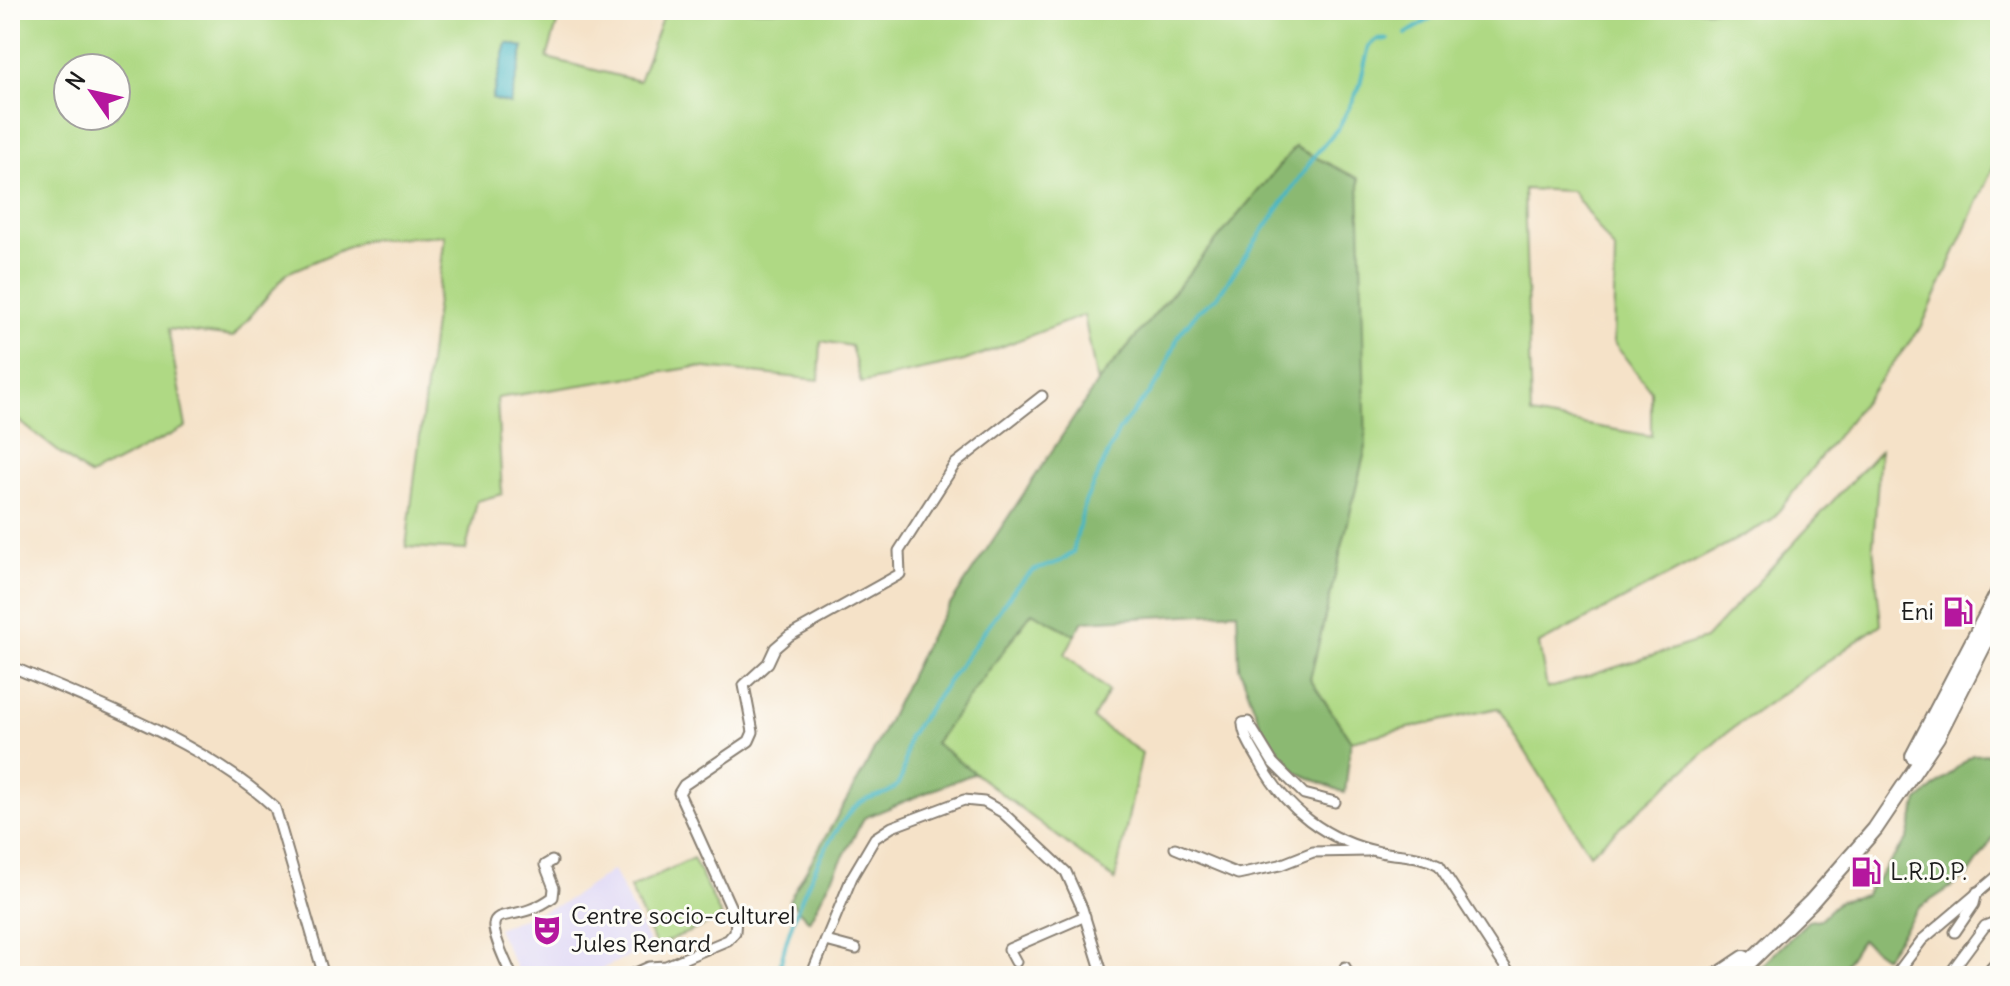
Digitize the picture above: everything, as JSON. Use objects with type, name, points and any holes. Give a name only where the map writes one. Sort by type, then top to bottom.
[{"type":"main road","points":[[1834,877],[1919,746],[1970,641],[2000,589]]},
{"type":"main road","points":[[1735,976],[1778,936],[1875,829],[1937,737],[2000,613]]},
{"type":"main road","points":[[1717,976],[1778,936]]},
{"type":"street","points":[[629,976],[678,961],[728,940],[735,932],[736,919],[679,793],[684,785],[749,741],[753,732],[744,685],[768,663],[775,648],[789,636],[900,574],[899,551],[955,464],[1042,396]]},
{"type":"street","points":[[10,666],[141,723],[255,790],[275,808],[324,976]]},
{"type":"street","points":[[1335,802],[1304,794],[1273,763],[1248,722],[1243,723],[1265,772],[1293,810],[1318,828],[1380,852]]},
{"type":"street","points":[[811,976],[852,877],[875,838],[892,827],[964,800],[984,802],[1002,812],[1066,872],[1085,916],[1103,976]]},
{"type":"street","points":[[1175,848],[1238,874],[1280,865],[1313,852],[1421,855],[1439,865],[1511,976]]},
{"type":"street","points":[[512,976],[492,933],[492,924],[498,918],[545,903],[553,897],[554,888],[545,865],[552,861]]},
{"type":"street","points":[[1895,976],[1922,940],[1998,874]]},
{"type":"street","points":[[1955,932],[1974,904],[1977,892]]},
{"type":"street","points":[[1016,962],[1009,949],[1085,916]]},
{"type":"street","points":[[1948,976],[1985,926],[2000,920]]},
{"type":"street","points":[[826,941],[856,949]]},
{"type":"street","points":[[1984,976],[2000,959]]},
{"type":"shaded area","points":[[613,870],[651,946],[586,976],[520,976],[497,928],[563,903]]},
{"type":"green space","points":[[10,10],[561,10],[547,58],[639,81],[665,10],[2000,10],[2000,49],[1993,58],[2000,63],[2000,152],[1922,326],[1771,521],[1539,644],[1547,689],[1705,639],[1880,450],[1873,546],[1881,624],[1726,733],[1590,854],[1498,708],[1351,741],[1310,679],[1366,447],[1295,147],[1097,383],[1084,315],[964,361],[861,383],[851,346],[821,341],[819,380],[696,367],[497,398],[502,494],[477,501],[466,550],[406,547],[445,235],[364,240],[287,273],[233,337],[168,329],[186,427],[90,476],[10,414]],"holes":[[[1524,189],[1572,191],[1615,251],[1613,342],[1651,391],[1651,436],[1531,415]]]},
{"type":"green space","points":[[1295,147],[1359,179],[1366,447],[1310,679],[1351,741],[1345,793],[1298,773],[1266,739],[1239,667],[1237,612],[1083,621],[1075,635],[1032,612],[935,743],[975,773],[864,818],[809,921],[789,900],[865,768],[930,635],[1097,383]]},
{"type":"green space","points":[[1032,612],[1075,635],[1065,654],[1108,691],[1093,719],[1142,753],[1115,880],[935,743]]},
{"type":"green space","points":[[1992,754],[2000,786],[2000,828],[1968,876],[1919,908],[1885,957],[1861,940],[1838,976],[1751,976],[1808,921],[1820,919],[1839,901],[1865,895],[1908,838],[1918,801],[1972,755]]},
{"type":"green space","points":[[693,858],[722,918],[656,946],[630,888]]},
{"type":"water","points":[[507,43],[524,47],[510,104],[492,99]]},
{"type":"waterway","points":[[1406,34],[1443,10]]},
{"type":"waterway","points":[[779,976],[797,910],[834,834],[860,803],[890,791],[898,784],[903,774],[909,736],[1016,587],[1033,571],[1061,561],[1073,552],[1085,502],[1119,430],[1161,378],[1179,335],[1198,311],[1217,297],[1316,154],[1339,127],[1359,88],[1369,46],[1378,39],[1388,40]]},
{"type":"place","name":"Eni","points":[[1958,612]]},
{"type":"place","name":"L.R.D.P.","points":[[1866,872]]},
{"type":"place","name":"Centre socio-culturel Jules Renard","points":[[547,930]]}]
